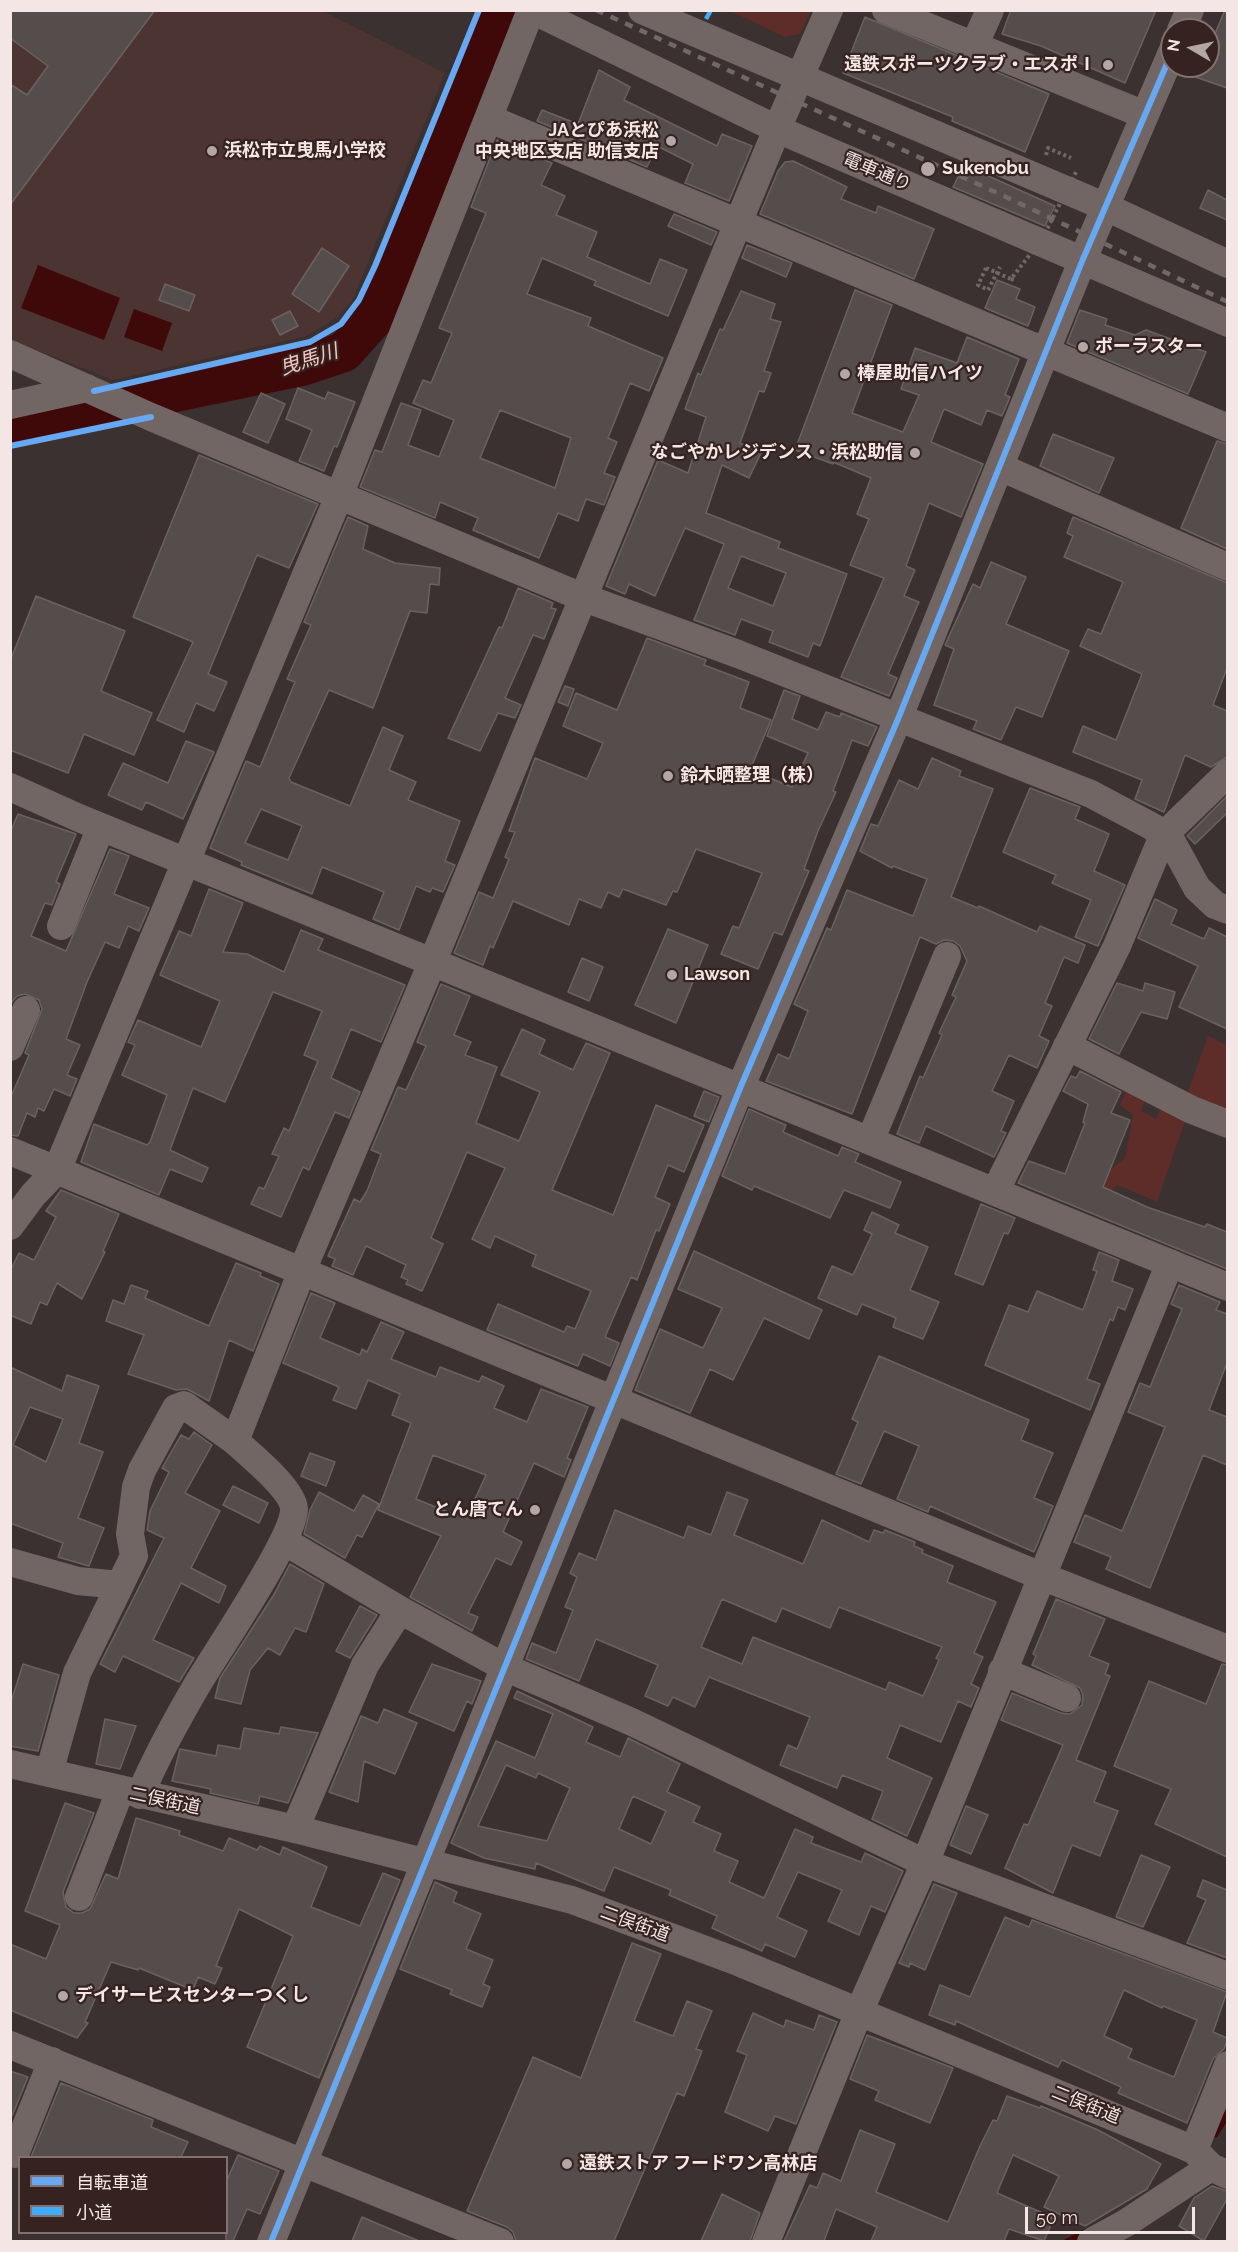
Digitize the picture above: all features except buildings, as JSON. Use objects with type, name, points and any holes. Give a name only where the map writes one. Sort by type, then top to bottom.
[{"type":"street","points":[[10,1226],[33,1195],[57,1170],[339,496],[532,10]]},
{"type":"street","name":"電車通り","points":[[532,10],[777,129],[1227,323]]},
{"type":"street","points":[[642,10],[1106,207],[1227,264]]},
{"type":"street","points":[[235,1441],[302,1270],[432,963],[777,129],[830,10]]},
{"type":"street","points":[[886,10],[1145,115]]},
{"type":"street","points":[[974,46],[990,10]]},
{"type":"street","points":[[271,2241],[741,1086],[898,719],[1083,259],[1161,78]]},
{"type":"street","points":[[490,119],[1227,428]]},
{"type":"street","points":[[10,354],[150,416],[582,597],[738,654],[1091,794],[1153,827],[1173,844],[1197,888],[1215,905],[1227,910]]},
{"type":"street","points":[[10,405],[92,390]]},
{"type":"street","points":[[999,467],[1227,567]]},
{"type":"street","points":[[995,1192],[1117,946],[1163,836],[1227,773]]},
{"type":"street","points":[[10,788],[432,963],[741,1086],[1227,1287]]},
{"type":"street","points":[[61,926],[101,827]]},
{"type":"street","points":[[870,1141],[947,956]]},
{"type":"street","points":[[10,1047],[26,1010]]},
{"type":"street","points":[[1067,1046],[1192,1110],[1227,1124]]},
{"type":"street","points":[[10,1150],[614,1401],[1041,1576],[1227,1649]]},
{"type":"street","points":[[766,2241],[859,2012],[925,1863],[1170,1263]]},
{"type":"street","points":[[49,1773],[76,1673],[134,1556],[130,1534],[136,1487],[142,1470],[176,1408],[184,1405],[235,1441],[289,1494],[294,1509],[284,1541],[198,1684],[153,1765],[130,1793],[79,1897]]},
{"type":"street","points":[[284,1541],[400,1610],[504,1667],[632,1722],[925,1863],[1227,1976]]},
{"type":"street","points":[[10,1562],[78,1581],[120,1585]]},
{"type":"street","points":[[295,1829],[365,1665],[400,1610]]},
{"type":"street","points":[[1002,1671],[1067,1698]]},
{"type":"street","name":"二俣街道","points":[[10,1764],[295,1829],[572,1900],[738,1962],[1211,2164]]},
{"type":"street","points":[[10,2045],[500,2241]]},
{"type":"street","points":[[15,2154],[52,2061]]},
{"type":"street","points":[[1091,2241],[1126,2223],[1211,2164],[1227,2065]]},
{"type":"path","points":[[1000,267],[988,290],[978,285],[986,268],[1013,280],[1042,239],[1076,172]]},
{"type":"shaded area","points":[[811,10],[800,34],[785,37],[730,11]]},
{"type":"shaded area","name":"浜松市立曳馬小学校","points":[[10,11],[323,11],[445,73],[353,299],[338,317],[306,336],[113,380],[11,340]]},
{"type":"shaded area","points":[[38,265],[120,298],[104,340],[21,308]]},
{"type":"shaded area","points":[[134,309],[172,323],[162,351],[124,337]]},
{"type":"shaded area","points":[[1208,1036],[1227,1045],[1227,1115],[1186,1097]]},
{"type":"shaded area","points":[[1130,1083],[1146,1097],[1141,1111],[1156,1119],[1164,1102],[1187,1115],[1157,1202],[1118,1185],[1110,1191],[1091,1186],[1125,1158],[1133,1115],[1120,1105]]},
{"type":"waterway","name":"曳馬川","points":[[10,426],[302,366],[344,352],[378,314],[502,10]]},
{"type":"waterway","points":[[1215,2134],[1228,2113]]},
{"type":"waterway","points":[[1067,2242],[1086,2232]]},
{"type":"railway","points":[[596,10],[1004,196],[1228,302]]},
{"type":"marked path","points":[[706,19],[711,10]]},
{"type":"cycle path","points":[[94,391],[310,342],[341,324],[359,300],[375,266],[479,10]]},
{"type":"cycle path","points":[[271,2242],[741,1086],[898,719],[1083,259],[1161,78]]},
{"type":"cycle path","points":[[10,446],[151,417]]},
{"type":"place","name":"遠鉄スポーツクラブ・エスポⅠ","points":[[1108,65]]},
{"type":"place","name":"JAとぴあ浜松 中央地区支店 助信支店","points":[[671,141]]},
{"type":"place","name":"浜松市立曳馬小学校","points":[[212,151]]},
{"type":"place","name":"Sukenobu","points":[[928,169]]},
{"type":"place","name":"ポーラスター","points":[[1083,347]]},
{"type":"place","name":"棒屋助信ハイツ","points":[[845,374]]},
{"type":"place","name":"なごやかレジデンス・浜松助信","points":[[915,453]]},
{"type":"place","name":"鈴木晒整理（株）","points":[[668,776]]},
{"type":"place","name":"Lawson","points":[[672,975]]},
{"type":"place","name":"とん唐てん","points":[[535,1510]]},
{"type":"place","name":"デイサービスセンターつくし","points":[[63,1996]]},
{"type":"place","name":"遠鉄ストア フードワン高林店","points":[[567,2164]]}]
